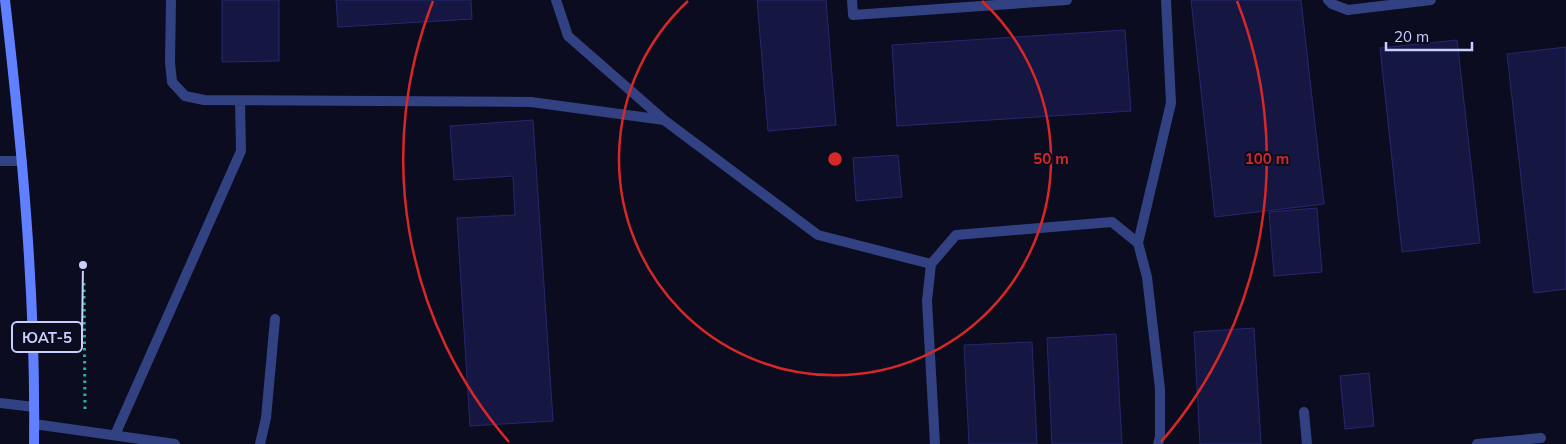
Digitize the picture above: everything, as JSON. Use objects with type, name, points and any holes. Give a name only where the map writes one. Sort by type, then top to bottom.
[{"type":"street","points":[[5,0],[22,161],[31,277],[34,444]]},
{"type":"lane","points":[[171,0],[170,62],[172,82],[185,96],[204,100],[531,102],[664,120]]},
{"type":"lane","points":[[556,0],[568,36],[664,120],[818,235],[931,264]]},
{"type":"lane","points":[[852,0],[853,15],[1067,0]]},
{"type":"lane","points":[[1158,444],[1160,437],[1160,389],[1147,276],[1138,243],[1171,104],[1166,0]]},
{"type":"lane","points":[[1328,0],[1332,4],[1348,10],[1431,0]]},
{"type":"lane","points":[[115,435],[240,151],[240,100]]},
{"type":"lane","points":[[0,161],[22,161]]},
{"type":"lane","points":[[934,444],[927,301],[931,264],[956,235],[1112,222],[1138,243]]},
{"type":"lane","points":[[260,444],[266,418],[275,319]]},
{"type":"lane","points":[[0,403],[34,407]]},
{"type":"lane","points":[[1304,412],[1307,444]]},
{"type":"lane","points":[[34,424],[175,444]]},
{"type":"lane","points":[[1477,444],[1541,438]]},
{"type":"path","points":[[84,283],[85,431]]},
{"type":"building","points":[[222,0],[279,0],[279,61],[222,62]]},
{"type":"building","points":[[336,0],[471,0],[472,19],[338,27]]},
{"type":"building","points":[[757,0],[826,0],[836,125],[768,131]]},
{"type":"building","points":[[1191,0],[1301,0],[1324,204],[1215,217]]},
{"type":"building","points":[[1125,30],[1131,111],[897,126],[892,45]]},
{"type":"building","points":[[1457,40],[1480,243],[1402,252],[1380,48]]},
{"type":"building","points":[[1566,47],[1566,289],[1534,293],[1507,54]]},
{"type":"building","points":[[533,120],[553,421],[470,426],[457,218],[515,215],[513,176],[454,180],[450,126]]},
{"type":"building","points":[[898,155],[902,197],[856,201],[853,158]]},
{"type":"building","points":[[1317,208],[1322,272],[1274,276],[1269,212]]},
{"type":"building","points":[[1254,328],[1261,444],[1200,444],[1194,332]]},
{"type":"building","points":[[1116,334],[1122,444],[1052,444],[1047,338]]},
{"type":"building","points":[[1032,342],[1037,444],[969,444],[964,345]]},
{"type":"building","points":[[1369,373],[1374,426],[1345,429],[1340,376]]},
{"type":"place","name":"ЮАТ-5","points":[[83,265]]}]
